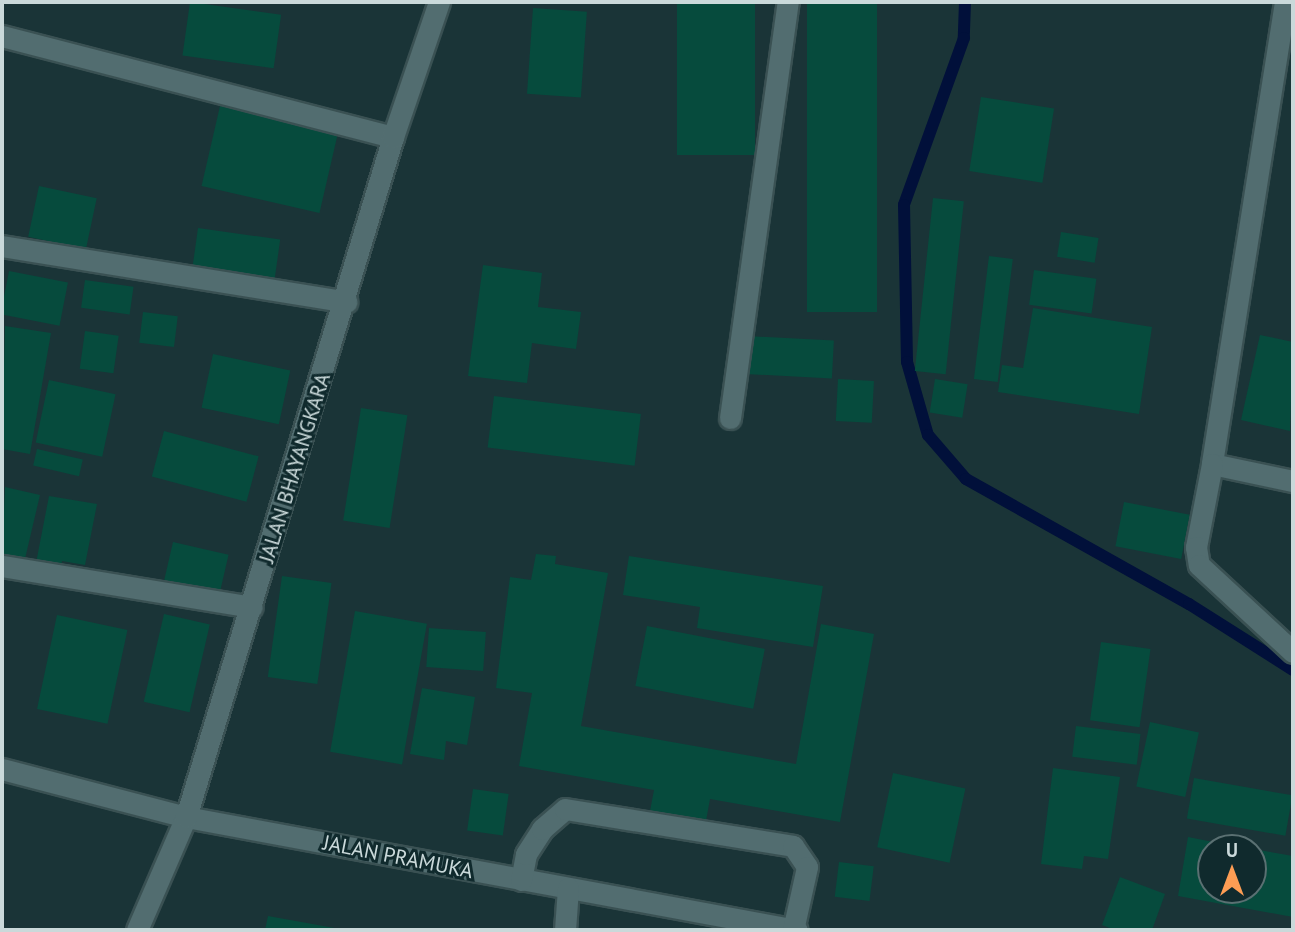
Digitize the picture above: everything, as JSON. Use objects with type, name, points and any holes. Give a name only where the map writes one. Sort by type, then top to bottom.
[{"type":"street","name":"JALAN BHAYANGKARA","points":[[137,930],[186,817],[346,302],[393,137],[439,2]]},
{"type":"street","points":[[730,418],[788,2]]},
{"type":"street","points":[[1285,2],[1212,464],[1196,547],[1199,565],[1293,652]]},
{"type":"street","points":[[2,36],[393,137]]},
{"type":"street","points":[[2,246],[346,302]]},
{"type":"street","points":[[1212,464],[1293,481]]},
{"type":"street","points":[[2,566],[253,607]]},
{"type":"street","name":"JALAN PRAMUKA","points":[[2,769],[186,817],[794,930]]},
{"type":"street","points":[[521,880],[526,854],[542,829],[565,809],[793,846],[807,867],[794,930]]},
{"type":"street","points":[[565,930],[568,888]]},
{"type":"building","points":[[190,2],[281,15],[274,68],[182,55]]},
{"type":"building","points":[[677,2],[755,2],[755,155],[677,155]]},
{"type":"building","points":[[807,2],[877,2],[877,312],[807,312]]},
{"type":"building","points":[[533,8],[587,12],[581,98],[527,94]]},
{"type":"building","points":[[981,97],[1054,109],[1042,183],[969,171]]},
{"type":"building","points":[[220,106],[338,133],[319,213],[202,186]]},
{"type":"building","points":[[39,186],[97,198],[86,249],[28,237]]},
{"type":"building","points":[[933,198],[964,201],[946,374],[915,371]]},
{"type":"building","points":[[198,228],[280,240],[274,283],[192,272]]},
{"type":"building","points":[[1061,232],[1099,238],[1095,263],[1057,257]]},
{"type":"building","points":[[989,256],[1013,259],[998,382],[974,379]]},
{"type":"building","points":[[483,265],[542,273],[538,307],[581,312],[576,349],[532,343],[527,383],[468,376]]},
{"type":"building","points":[[1034,270],[1096,279],[1092,313],[1029,305]]},
{"type":"building","points":[[9,271],[68,282],[60,326],[2,314]]},
{"type":"building","points":[[85,280],[134,287],[130,315],[81,308]]},
{"type":"building","points":[[1033,308],[1152,327],[1139,414],[998,392],[1002,365],[1023,368]]},
{"type":"building","points":[[143,312],[178,316],[174,347],[139,343]]},
{"type":"building","points":[[5,326],[51,333],[30,454],[2,449]]},
{"type":"building","points":[[85,331],[119,336],[113,373],[80,369]]},
{"type":"building","points":[[1260,335],[1293,342],[1290,431],[1241,420]]},
{"type":"building","points":[[747,336],[834,341],[832,379],[745,374]]},
{"type":"building","points":[[213,354],[290,370],[279,424],[202,408]]},
{"type":"building","points":[[838,379],[874,381],[872,423],[836,421]]},
{"type":"building","points":[[935,379],[968,384],[962,418],[930,413]]},
{"type":"building","points":[[49,380],[116,394],[102,457],[36,443]]},
{"type":"building","points":[[494,396],[641,414],[635,466],[488,448]]},
{"type":"building","points":[[361,408],[407,415],[390,528],[343,521]]},
{"type":"building","points":[[164,431],[259,456],[246,502],[152,476]]},
{"type":"building","points":[[37,449],[83,460],[79,476],[33,466]]},
{"type":"building","points":[[5,487],[40,495],[24,563],[2,558]]},
{"type":"building","points":[[49,496],[97,504],[85,565],[62,561],[61,568],[36,563]]},
{"type":"building","points":[[1124,502],[1190,515],[1181,559],[1115,546]]},
{"type":"building","points":[[173,542],[229,555],[219,595],[164,582]]},
{"type":"building","points":[[536,554],[556,556],[555,564],[608,573],[581,726],[796,764],[821,624],[874,634],[840,822],[710,799],[706,821],[650,811],[654,790],[519,766],[532,693],[496,688],[510,577],[531,580]]},
{"type":"building","points":[[629,556],[823,586],[813,647],[697,628],[700,607],[623,595]]},
{"type":"building","points":[[282,576],[332,583],[317,684],[268,677]]},
{"type":"building","points":[[355,611],[427,624],[402,765],[330,752]]},
{"type":"building","points":[[164,614],[210,625],[190,712],[144,702]]},
{"type":"building","points":[[57,615],[127,630],[107,724],[37,709]]},
{"type":"building","points":[[647,626],[765,649],[753,709],[635,686]]},
{"type":"building","points":[[429,628],[486,632],[483,671],[426,667]]},
{"type":"building","points":[[1101,642],[1151,649],[1140,727],[1090,720]]},
{"type":"building","points":[[422,688],[475,697],[467,745],[446,741],[444,760],[410,754]]},
{"type":"building","points":[[1150,722],[1199,732],[1185,797],[1136,787]]},
{"type":"building","points":[[1076,726],[1141,734],[1137,765],[1072,757]]},
{"type":"building","points":[[1053,768],[1120,777],[1108,859],[1084,856],[1082,869],[1041,864]]},
{"type":"building","points":[[893,773],[965,788],[950,863],[877,847]]},
{"type":"building","points":[[1194,778],[1292,795],[1285,836],[1187,818]]},
{"type":"building","points":[[473,789],[509,794],[503,836],[467,831]]},
{"type":"building","points":[[1188,837],[1197,839],[1197,899],[1178,896]]},
{"type":"building","points":[[1267,851],[1293,856],[1293,917],[1222,904],[1267,904]]},
{"type":"building","points":[[839,862],[874,866],[869,901],[835,897]]},
{"type":"building","points":[[1120,877],[1165,894],[1152,930],[1115,930],[1102,925]]},
{"type":"building","points":[[268,916],[340,929],[340,930],[265,930]]},
{"type":"waterway","points":[[965,2],[964,38],[904,205],[907,362],[928,435],[966,479],[1189,604],[1293,670]]}]
